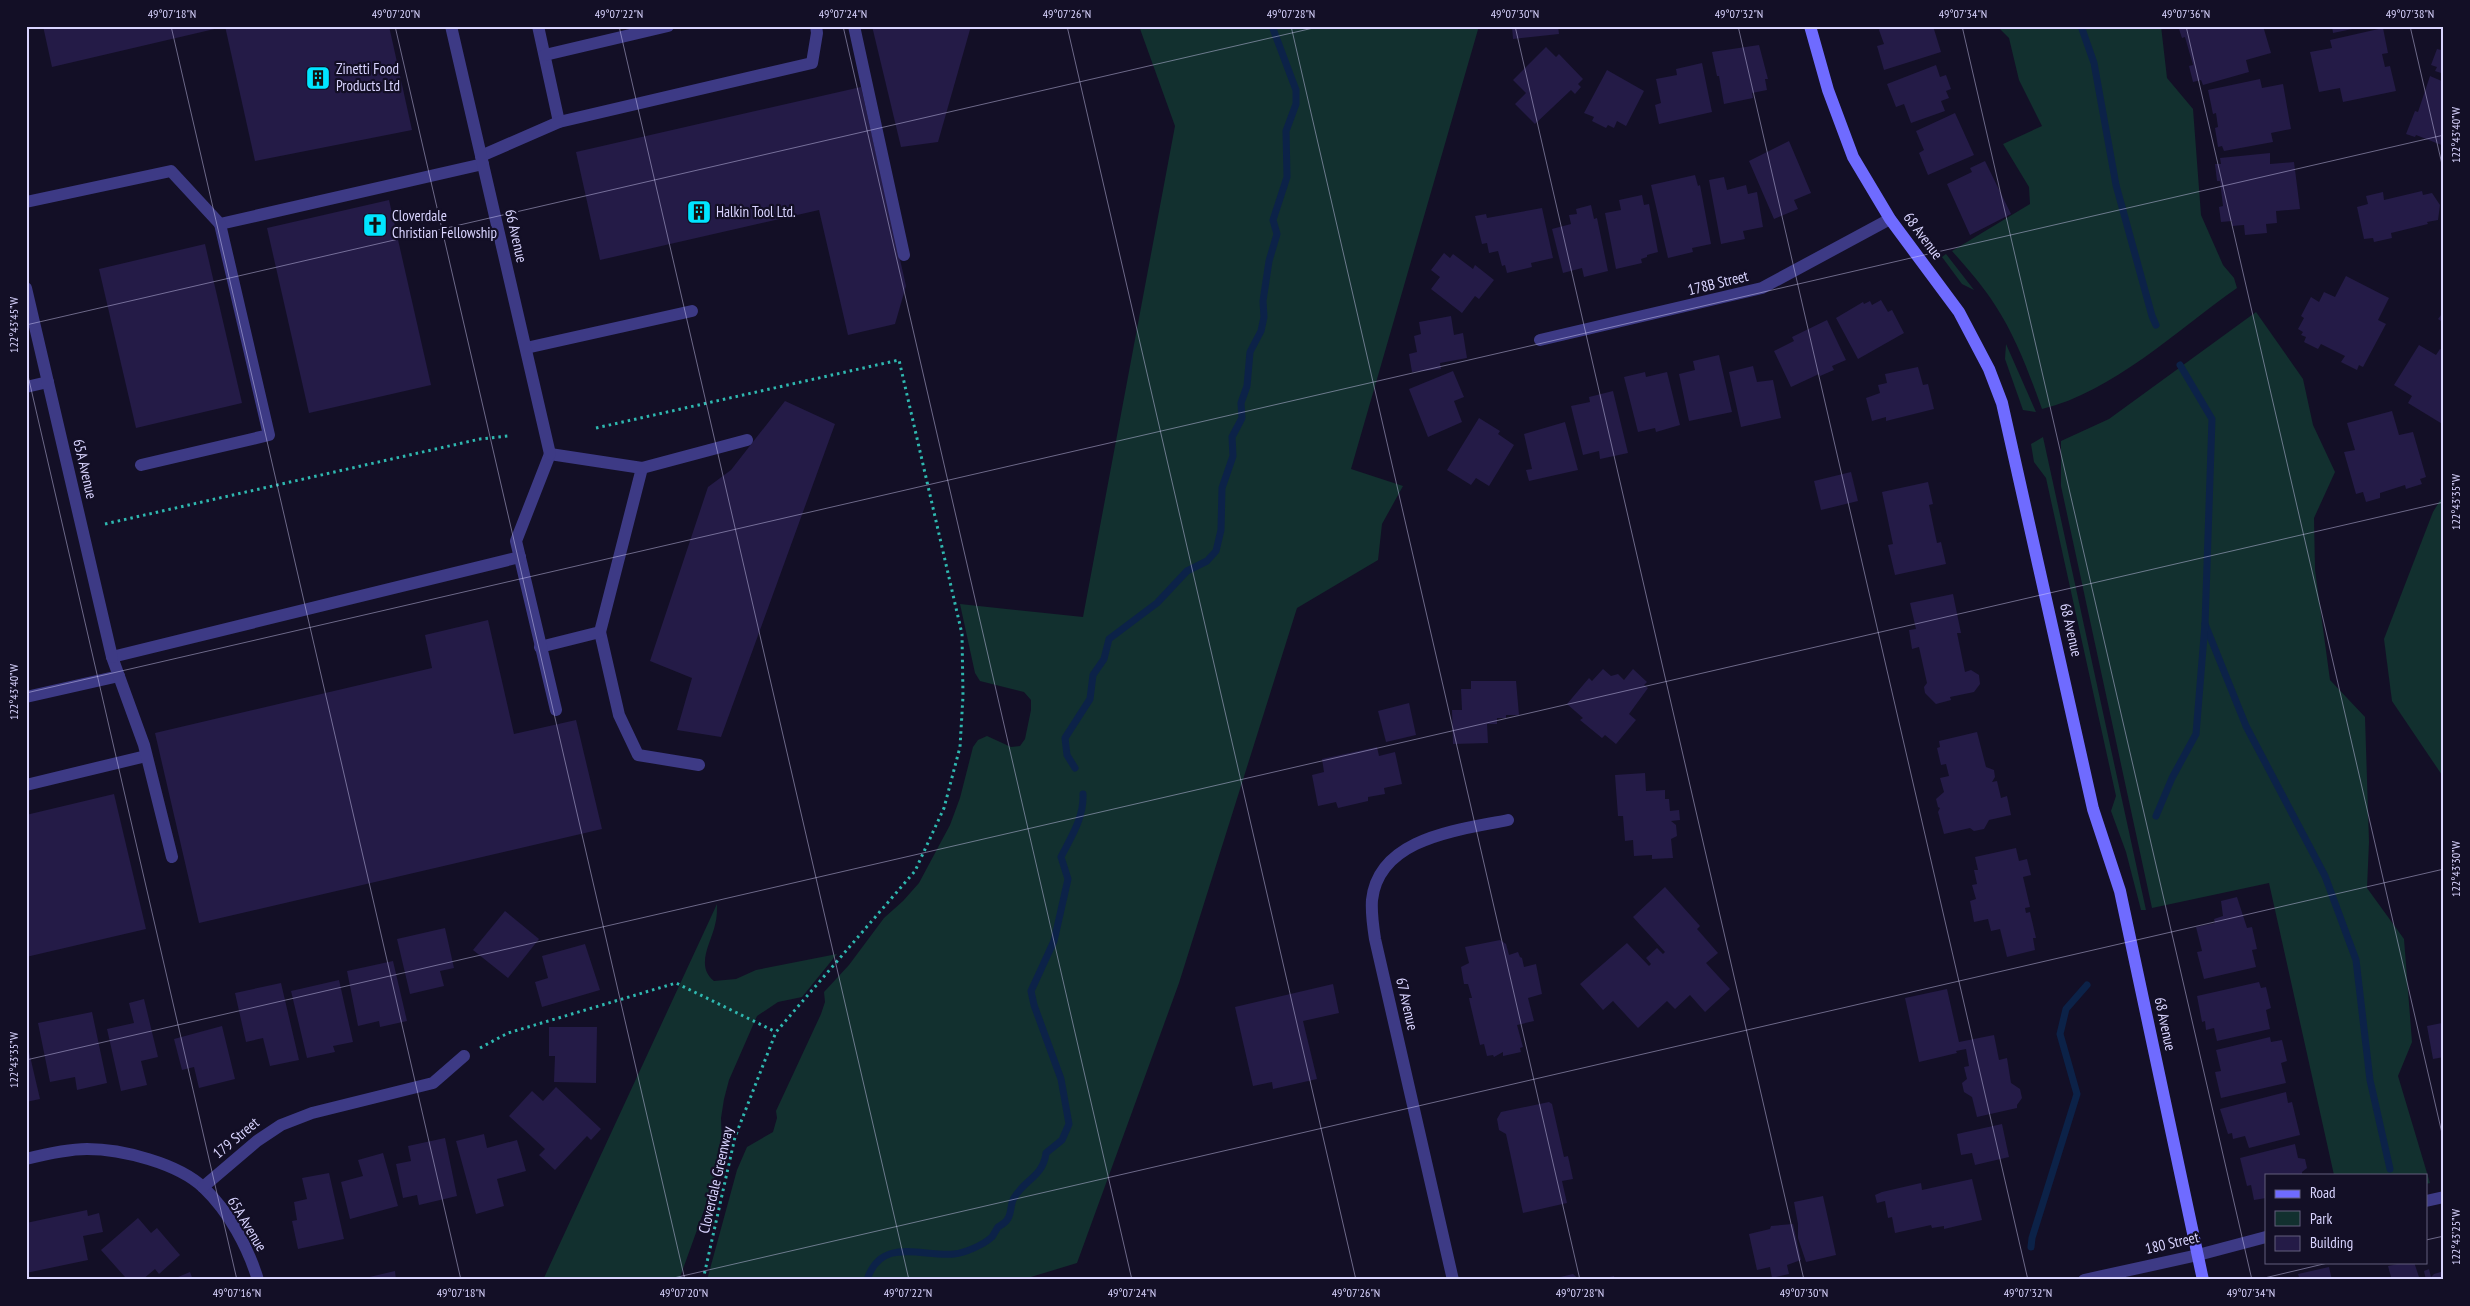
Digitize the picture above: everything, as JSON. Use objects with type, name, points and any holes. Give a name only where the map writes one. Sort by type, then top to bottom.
[{"type":"street","name":"66 Avenue","points":[[451,26],[550,454]]},
{"type":"street","points":[[538,26],[559,122]]},
{"type":"street","points":[[544,55],[668,26]]},
{"type":"street","points":[[220,224],[482,160],[559,122],[812,63],[817,33],[816,26]]},
{"type":"street","points":[[854,26],[904,255]]},
{"type":"street","name":"68 Avenue","points":[[1810,26],[1816,55],[1839,124],[1854,157],[1890,218],[1964,320],[1989,369],[2002,403],[2093,809],[2120,891],[2203,1280]]},
{"type":"street","points":[[26,202],[171,170],[220,224],[269,435],[141,465]]},
{"type":"street","name":"178B Street","points":[[1540,340],[1762,288],[1890,218]]},
{"type":"street","name":"65A Avenue","points":[[26,288],[31,328],[48,382],[112,658],[146,756],[172,857]]},
{"type":"street","points":[[526,348],[692,311]]},
{"type":"street","points":[[26,387],[48,382]]},
{"type":"street","points":[[556,710],[516,541],[550,454],[642,468],[747,440]]},
{"type":"street","points":[[642,468],[600,632],[619,714],[638,755],[699,765]]},
{"type":"street","points":[[112,658],[520,557]]},
{"type":"street","points":[[540,647],[600,632]]},
{"type":"street","points":[[26,697],[119,676]]},
{"type":"street","points":[[26,785],[146,756]]},
{"type":"street","name":"67 Avenue","points":[[1453,1280],[1375,939],[1372,900],[1379,879],[1402,851],[1422,840],[1508,820]]},
{"type":"street","name":"179 Street","points":[[204,1187],[257,1141],[281,1125],[312,1113],[433,1083],[464,1056]]},
{"type":"street","points":[[26,1158],[85,1149],[120,1151],[160,1164],[204,1187]]},
{"type":"street","name":"65A Avenue","points":[[204,1187],[223,1209],[238,1235],[258,1280]]},
{"type":"street","points":[[2428,1201],[2444,1197]]},
{"type":"street","name":"180 Street","points":[[2084,1280],[2265,1237]]},
{"type":"path","name":"Cloverdale Greenway","points":[[596,428],[899,360],[962,634],[963,696],[960,747],[944,808],[915,872],[776,1032],[735,1137],[703,1280]]},
{"type":"path","points":[[104,524],[480,439],[508,436]]},
{"type":"path","points":[[464,1056],[508,1033],[676,983],[776,1032]]},
{"type":"green space","points":[[1139,26],[1479,26],[1351,469],[1403,486],[1382,524],[1378,560],[1297,608],[1179,983],[1077,1263],[1021,1280],[707,1280],[737,1170],[747,1147],[773,1132],[777,1118],[776,1111],[821,1014],[825,1002],[824,992],[849,965],[884,918],[919,883],[950,825],[960,798],[973,747],[978,740],[987,736],[1011,747],[1020,746],[1025,739],[1031,710],[1031,700],[1024,692],[980,681],[975,673],[960,604],[1083,617],[1175,126]]},
{"type":"green space","points":[[1997,26],[2161,26],[2167,78],[2193,109],[2201,215],[2223,265],[2234,278],[2237,288],[2144,358],[2119,374],[2094,389],[2068,401],[2042,409],[2022,356],[2003,317],[1980,284],[1952,251],[2030,204],[2029,187],[2003,144],[2042,126],[2019,80],[2009,38]]},
{"type":"green space","points":[[1946,254],[1974,290],[1962,284],[1942,257]]},
{"type":"green space","points":[[2256,312],[2303,379],[2313,425],[2335,472],[2314,518],[2315,570],[2330,680],[2365,717],[2369,842],[2367,888],[2404,939],[2412,1042],[2398,1076],[2427,1174],[2334,1174],[2269,883],[2152,908],[2061,486],[2061,441],[2109,419]]},
{"type":"green space","points":[[2006,344],[2036,412],[2023,410],[2005,359]]},
{"type":"green space","points":[[2043,437],[2146,910],[2141,910],[2126,852],[2111,811],[2116,796],[2046,478],[2034,462],[2031,444]]},
{"type":"green space","points":[[2444,494],[2444,778],[2392,701],[2384,639],[2433,512]]},
{"type":"green space","points":[[717,904],[716,922],[705,961],[708,975],[714,981],[736,979],[756,970],[837,954],[802,997],[778,1002],[757,1016],[729,1080],[721,1118],[722,1148],[720,1166],[679,1280],[543,1280]]},
{"type":"building","points":[[43,26],[223,26],[223,27],[52,67]]},
{"type":"building","name":"Zinetti Food Products Ltd","points":[[225,26],[389,26],[412,130],[255,161]]},
{"type":"building","points":[[872,26],[971,26],[938,142],[901,147]]},
{"type":"building","points":[[1512,26],[1558,26],[1559,34],[1513,39]]},
{"type":"building","points":[[1881,26],[1933,26],[1941,52],[1884,70],[1877,46],[1884,44],[1879,30]]},
{"type":"building","points":[[2178,26],[2263,26],[2271,53],[2246,60],[2249,72],[2203,85],[2201,80],[2193,82],[2189,66],[2193,65],[2185,37],[2182,38]]},
{"type":"building","points":[[2332,26],[2362,26],[2362,27],[2333,33]]},
{"type":"building","points":[[2383,28],[2388,53],[2382,54],[2385,67],[2390,66],[2396,91],[2343,102],[2340,88],[2319,92],[2310,52],[2332,48],[2330,40]]},
{"type":"building","points":[[2444,43],[2444,74],[2435,71],[2437,67],[2431,65],[2437,49],[2441,50]]},
{"type":"building","points":[[1759,45],[1768,79],[1765,79],[1767,90],[1752,93],[1753,98],[1724,104],[1712,52]]},
{"type":"building","points":[[1546,47],[1556,57],[1559,54],[1583,79],[1578,84],[1581,87],[1575,94],[1571,90],[1535,124],[1515,104],[1526,93],[1513,80]]},
{"type":"building","points":[[1702,63],[1712,112],[1659,124],[1655,105],[1661,103],[1656,79],[1677,75],[1676,69]]},
{"type":"building","points":[[1936,65],[1940,77],[1946,75],[1951,89],[1946,91],[1949,98],[1941,101],[1945,111],[1911,123],[1904,104],[1896,107],[1887,84]]},
{"type":"building","points":[[1607,70],[1644,91],[1626,126],[1617,121],[1614,128],[1608,125],[1606,128],[1592,121],[1594,117],[1584,113]]},
{"type":"building","points":[[2430,76],[2444,82],[2444,146],[2416,135],[2415,137],[2406,134],[2415,111],[2418,112]]},
{"type":"building","points":[[2260,79],[2262,88],[2283,84],[2291,129],[2271,133],[2273,142],[2224,151],[2222,146],[2218,147],[2215,128],[2218,127],[2216,113],[2213,114],[2208,90]]},
{"type":"building","name":"Halkin Tool Ltd.","points":[[861,87],[906,286],[895,324],[848,335],[819,210],[600,260],[576,152]]},
{"type":"building","points":[[1955,113],[1974,155],[1928,175],[1919,153],[1924,150],[1916,131]]},
{"type":"building","points":[[1789,141],[1811,193],[1794,200],[1798,209],[1774,219],[1749,161]]},
{"type":"building","points":[[2270,153],[2270,164],[2294,162],[2300,209],[2276,211],[2277,223],[2266,224],[2267,233],[2245,235],[2244,225],[2232,226],[2232,221],[2221,222],[2219,207],[2223,206],[2220,181],[2217,181],[2215,164],[2221,164],[2220,158]]},
{"type":"building","points":[[1985,161],[2011,214],[1970,235],[1947,184],[1972,172],[1970,168]]},
{"type":"building","points":[[1695,175],[1698,186],[1700,185],[1711,244],[1692,248],[1693,252],[1668,258],[1651,185]]},
{"type":"building","points":[[1724,177],[1727,190],[1746,185],[1748,194],[1757,192],[1763,227],[1743,231],[1745,239],[1721,244],[1709,180]]},
{"type":"building","points":[[2422,191],[2423,195],[2432,193],[2440,205],[2438,220],[2391,233],[2392,238],[2374,242],[2373,238],[2364,239],[2357,207],[2368,204],[2366,196],[2383,192],[2384,200]]},
{"type":"building","points":[[1642,195],[1644,205],[1649,204],[1658,252],[1641,259],[1642,263],[1616,269],[1605,213],[1621,210],[1619,200]]},
{"type":"building","points":[[389,200],[431,385],[309,413],[267,228]]},
{"type":"building","points":[[1591,205],[1594,219],[1597,218],[1608,271],[1584,277],[1582,268],[1563,273],[1552,229],[1571,224],[1569,215],[1577,214],[1576,209]]},
{"type":"building","points":[[1542,208],[1553,258],[1531,263],[1532,267],[1507,273],[1505,265],[1502,266],[1498,251],[1489,253],[1487,243],[1482,244],[1475,216],[1486,214],[1487,218]]},
{"type":"building","points":[[205,244],[242,403],[136,428],[99,269]]},
{"type":"building","points":[[1444,253],[1450,258],[1453,254],[1473,269],[1475,265],[1494,280],[1479,299],[1475,296],[1462,313],[1431,289],[1440,277],[1431,270]]},
{"type":"building","points":[[2346,276],[2389,298],[2378,320],[2386,324],[2363,367],[2359,365],[2357,370],[2341,362],[2345,356],[2321,344],[2318,349],[2304,342],[2306,337],[2301,335],[2303,332],[2298,329],[2304,318],[2301,316],[2311,297],[2319,302],[2324,292],[2335,297]]},
{"type":"building","points":[[1881,300],[1888,312],[1892,310],[1904,333],[1858,359],[1836,318],[1863,302],[1864,304],[1870,301],[1872,305]]},
{"type":"building","points":[[2444,311],[2444,323],[2438,319]]},
{"type":"building","points":[[1451,316],[1454,335],[1463,333],[1467,358],[1440,363],[1441,369],[1412,372],[1409,354],[1417,352],[1414,336],[1421,334],[1419,322]]},
{"type":"building","points":[[1827,320],[1846,360],[1832,366],[1834,370],[1820,376],[1819,374],[1791,387],[1774,351],[1794,341],[1792,337]]},
{"type":"building","points":[[2419,345],[2436,355],[2440,349],[2444,351],[2444,425],[2408,403],[2412,396],[2394,385]]},
{"type":"building","points":[[1719,355],[1732,412],[1689,421],[1679,374],[1695,370],[1693,361]]},
{"type":"building","points":[[1753,366],[1757,382],[1773,380],[1781,418],[1741,427],[1729,372]]},
{"type":"building","points":[[1918,367],[1923,385],[1928,384],[1934,409],[1886,421],[1886,417],[1872,421],[1866,398],[1880,393],[1878,385],[1887,383],[1885,374]]},
{"type":"building","points":[[1453,371],[1464,397],[1454,401],[1462,422],[1428,437],[1409,389]]},
{"type":"building","points":[[1645,372],[1646,377],[1667,372],[1680,425],[1656,432],[1655,428],[1638,432],[1624,377]]},
{"type":"building","points":[[1613,391],[1628,453],[1600,459],[1599,451],[1583,455],[1571,406],[1590,402],[1589,397]]},
{"type":"building","points":[[785,401],[835,424],[721,737],[677,730],[692,678],[650,661],[708,487],[731,470]]},
{"type":"building","points":[[2392,411],[2399,435],[2413,432],[2426,477],[2420,479],[2422,484],[2406,489],[2405,485],[2380,493],[2380,498],[2366,502],[2363,492],[2356,494],[2344,452],[2355,450],[2347,423]]},
{"type":"building","points":[[1479,418],[1500,431],[1498,434],[1514,445],[1489,486],[1476,478],[1471,485],[1447,470]]},
{"type":"building","points":[[1565,422],[1578,470],[1529,481],[1526,470],[1532,469],[1524,434]]},
{"type":"building","points":[[1851,472],[1858,501],[1821,510],[1814,481]]},
{"type":"building","points":[[1928,482],[1933,504],[1929,505],[1937,543],[1941,542],[1946,564],[1895,575],[1888,545],[1893,544],[1882,492]]},
{"type":"building","points":[[1953,594],[1961,633],[1957,633],[1965,672],[1971,670],[1979,675],[1980,684],[1974,692],[1950,697],[1951,700],[1936,704],[1925,693],[1924,687],[1927,683],[1919,647],[1912,649],[1909,630],[1916,629],[1910,603]]},
{"type":"building","points":[[488,620],[514,734],[576,720],[602,829],[199,923],[155,733],[432,668],[425,635]]},
{"type":"building","points":[[1603,669],[1611,676],[1618,674],[1624,680],[1633,669],[1647,682],[1644,685],[1648,688],[1629,714],[1636,720],[1616,744],[1605,735],[1602,738],[1580,720],[1583,718],[1567,704],[1589,678],[1592,681]]},
{"type":"building","points":[[1471,681],[1516,681],[1519,715],[1506,715],[1506,718],[1497,718],[1497,724],[1487,724],[1488,743],[1453,744],[1452,710],[1462,710],[1461,689],[1471,689]]},
{"type":"building","points":[[1409,703],[1416,735],[1386,742],[1378,711]]},
{"type":"building","points":[[1977,732],[1986,767],[1994,770],[1995,777],[1992,782],[1997,781],[2001,798],[2007,796],[2011,815],[1989,820],[1984,829],[1974,831],[1970,828],[1944,834],[1938,812],[1940,808],[1936,799],[1944,792],[1940,778],[1949,776],[1946,764],[1941,765],[1937,748],[1940,747],[1939,741]]},
{"type":"building","points":[[1377,747],[1379,756],[1395,752],[1402,784],[1384,788],[1385,794],[1368,797],[1368,801],[1338,808],[1336,802],[1318,806],[1312,775],[1324,772],[1322,759]]},
{"type":"building","points":[[1645,773],[1646,791],[1665,790],[1665,799],[1669,799],[1670,811],[1679,810],[1680,820],[1671,821],[1676,825],[1677,836],[1671,839],[1673,858],[1652,859],[1652,855],[1634,856],[1633,840],[1625,841],[1623,816],[1618,816],[1615,775]]},
{"type":"building","points":[[114,794],[146,929],[26,957],[26,815]]},
{"type":"building","points":[[2016,848],[2019,861],[2027,859],[2031,875],[2023,877],[2030,907],[2025,908],[2026,913],[2030,912],[2036,938],[2033,938],[2035,950],[2007,957],[2000,929],[1991,931],[1988,919],[1974,922],[1970,901],[1976,899],[1972,885],[1977,884],[1974,870],[1978,870],[1975,857]]},
{"type":"building","points":[[1665,887],[1700,926],[1697,929],[1718,953],[1706,963],[1730,989],[1705,1012],[1690,995],[1675,1009],[1667,1001],[1638,1028],[1613,1001],[1603,1010],[1580,984],[1627,943],[1649,966],[1651,964],[1646,958],[1657,948],[1663,954],[1665,952],[1633,917]]},
{"type":"building","points":[[2237,897],[2247,928],[2252,927],[2257,949],[2252,950],[2256,967],[2204,979],[2197,952],[2202,951],[2196,927],[2215,923],[2214,919],[2223,916],[2221,901]]},
{"type":"building","points":[[505,911],[539,939],[508,978],[473,950]]},
{"type":"building","points":[[445,928],[454,968],[440,971],[444,986],[410,994],[397,939]]},
{"type":"building","points":[[1500,940],[1506,944],[1509,955],[1518,952],[1524,967],[1536,964],[1542,994],[1528,998],[1534,1021],[1517,1025],[1523,1047],[1520,1048],[1521,1052],[1503,1056],[1503,1052],[1494,1057],[1493,1055],[1487,1056],[1484,1044],[1480,1045],[1469,998],[1472,998],[1468,984],[1464,984],[1461,967],[1469,963],[1465,947]]},
{"type":"building","points":[[585,944],[600,990],[542,1007],[535,982],[548,978],[542,956]]},
{"type":"building","points":[[393,961],[407,1021],[380,1027],[379,1021],[358,1026],[347,971]]},
{"type":"building","points":[[339,980],[353,1042],[333,1046],[335,1052],[307,1058],[291,991]]},
{"type":"building","points":[[2259,982],[2261,988],[2266,987],[2271,1008],[2266,1010],[2270,1029],[2217,1041],[2214,1028],[2206,1030],[2205,1021],[2202,1022],[2197,996]]},
{"type":"building","points":[[281,983],[299,1060],[270,1066],[263,1038],[246,1042],[235,993]]},
{"type":"building","points":[[1333,984],[1339,1013],[1303,1021],[1317,1079],[1273,1089],[1272,1082],[1253,1086],[1235,1007]]},
{"type":"building","points":[[1947,989],[1959,1042],[1994,1035],[1999,1060],[2007,1058],[2011,1083],[2020,1089],[2022,1098],[2017,1108],[1977,1117],[1972,1097],[1964,1092],[1962,1083],[1967,1079],[1964,1067],[1969,1066],[1966,1049],[1919,1062],[1905,998]]},
{"type":"building","points":[[144,999],[158,1057],[141,1061],[147,1085],[121,1091],[107,1029],[134,1023],[129,1003]]},
{"type":"building","points":[[92,1012],[107,1083],[77,1090],[75,1077],[50,1082],[38,1023]]},
{"type":"building","points":[[2441,1020],[2444,1020],[2444,1057],[2433,1059],[2427,1026],[2442,1023]]},
{"type":"building","points":[[222,1026],[235,1079],[199,1088],[194,1067],[182,1070],[174,1039]]},
{"type":"building","points":[[549,1027],[597,1027],[596,1083],[554,1082],[555,1056],[549,1056]]},
{"type":"building","points":[[2270,1037],[2271,1042],[2282,1040],[2287,1061],[2281,1063],[2286,1083],[2221,1098],[2215,1072],[2221,1071],[2216,1050]]},
{"type":"building","points":[[26,1039],[40,1099],[26,1102]]},
{"type":"building","points":[[556,1087],[601,1129],[591,1140],[587,1136],[555,1170],[539,1155],[545,1149],[509,1116],[532,1091],[543,1101]]},
{"type":"building","points":[[2286,1092],[2288,1103],[2292,1102],[2300,1135],[2249,1148],[2245,1136],[2233,1139],[2232,1133],[2228,1134],[2220,1109]]},
{"type":"building","points":[[1549,1102],[1552,1104],[1564,1157],[1568,1156],[1573,1179],[1562,1181],[1567,1203],[1523,1213],[1506,1134],[1499,1130],[1497,1119],[1501,1112]]},
{"type":"building","points":[[2002,1124],[2009,1157],[1975,1165],[1972,1153],[1961,1155],[1957,1134]]},
{"type":"building","points":[[484,1134],[487,1148],[517,1140],[526,1171],[497,1179],[504,1206],[476,1214],[456,1141]]},
{"type":"building","points":[[445,1138],[457,1196],[419,1205],[417,1195],[403,1198],[396,1164],[411,1161],[408,1146]]},
{"type":"building","points":[[2295,1144],[2298,1158],[2305,1159],[2307,1168],[2302,1174],[2265,1174],[2265,1198],[2254,1200],[2251,1185],[2247,1186],[2240,1158]]},
{"type":"building","points":[[383,1153],[398,1206],[350,1219],[341,1182],[363,1176],[358,1160]]},
{"type":"building","points":[[329,1173],[344,1239],[298,1249],[292,1221],[297,1220],[294,1202],[307,1199],[302,1178]]},
{"type":"building","points":[[1972,1179],[1982,1220],[1944,1229],[1944,1226],[1932,1228],[1931,1225],[1895,1233],[1892,1217],[1888,1218],[1885,1201],[1877,1203],[1875,1195],[1921,1183],[1922,1190]]},
{"type":"building","points":[[1823,1196],[1836,1255],[1806,1262],[1798,1238],[1798,1224],[1794,1202]]},
{"type":"building","points":[[87,1210],[88,1216],[99,1213],[103,1232],[83,1236],[88,1260],[26,1273],[26,1223]]},
{"type":"building","points":[[138,1218],[151,1233],[157,1228],[180,1255],[159,1274],[155,1269],[142,1280],[122,1280],[125,1277],[101,1250]]},
{"type":"building","points":[[1793,1224],[1801,1260],[1787,1265],[1789,1274],[1772,1278],[1770,1267],[1757,1270],[1749,1234],[1770,1229],[1771,1226]]},
{"type":"building","points":[[2415,1264],[2420,1280],[2382,1280],[2391,1277],[2388,1266]]},
{"type":"building","points":[[2329,1267],[2332,1280],[2300,1280],[2298,1274]]},
{"type":"building","points":[[2429,1269],[2431,1277],[2444,1271],[2444,1280],[2426,1280],[2424,1271]]},
{"type":"building","points":[[395,1271],[396,1280],[361,1280],[361,1279]]},
{"type":"building","points":[[190,1272],[193,1280],[171,1280]]},
{"type":"building","points":[[1573,1274],[1580,1280],[1552,1280],[1552,1279]]},
{"type":"building","points":[[1614,1276],[1615,1280],[1600,1280],[1600,1279]]},
{"type":"waterway","points":[[1075,768],[1067,755],[1065,738],[1090,699],[1093,675],[1104,659],[1109,639],[1157,603],[1187,571],[1207,561],[1216,551],[1221,530],[1222,488],[1233,456],[1232,437],[1242,418],[1241,403],[1247,386],[1250,352],[1261,331],[1264,317],[1263,301],[1269,261],[1277,234],[1273,220],[1287,177],[1286,131],[1296,104],[1296,90],[1272,26]]},
{"type":"waterway","points":[[2081,26],[2094,63],[2116,185],[2156,325]]},
{"type":"waterway","points":[[2156,816],[2172,778],[2196,734],[2205,624],[2212,419],[2180,365]]},
{"type":"waterway","points":[[2205,624],[2246,726],[2325,876],[2356,960],[2370,1080],[2390,1169]]},
{"type":"waterway","points":[[867,1280],[873,1266],[882,1258],[892,1253],[954,1254],[979,1246],[988,1240],[998,1227],[1007,1220],[1014,1198],[1037,1173],[1046,1153],[1062,1140],[1069,1124],[1061,1079],[1034,1005],[1031,991],[1054,941],[1068,879],[1061,857],[1079,819],[1083,794]]},
{"type":"waterway","points":[[2031,1247],[2032,1238],[2077,1094],[2060,1034],[2066,1009],[2087,985]]},
{"type":"place","name":"Zinetti Food Products Ltd","points":[[318,78]]},
{"type":"place","name":"Halkin Tool Ltd.","points":[[699,212]]},
{"type":"place","name":"Cloverdale Christian Fellowship","points":[[375,225]]}]
